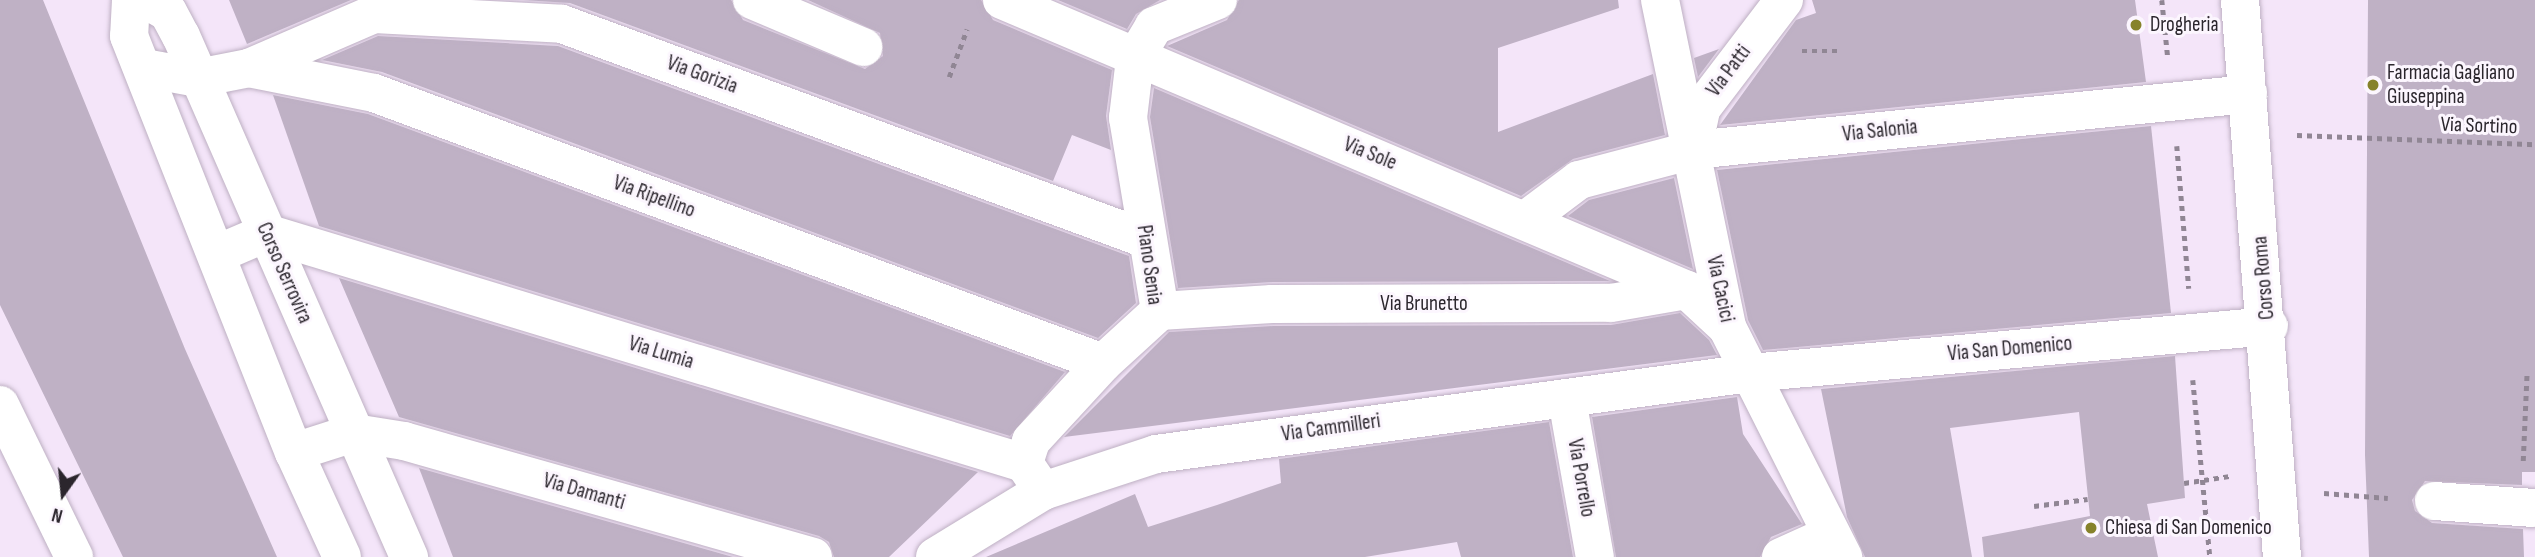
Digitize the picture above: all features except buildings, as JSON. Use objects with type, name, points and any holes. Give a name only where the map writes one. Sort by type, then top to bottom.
[{"type":"street","points":[[131,0],[129,36],[144,68],[294,452],[342,557]]},
{"type":"street","name":"Corso Serrovira","points":[[146,0],[168,12],[409,557]]},
{"type":"street","points":[[752,0],[863,47]]},
{"type":"street","name":"Via Sole","points":[[1002,0],[1135,58],[1527,219],[1687,290],[1727,327]]},
{"type":"street","points":[[1135,58],[1154,26],[1218,0]]},
{"type":"street","name":"Via Cacici","points":[[1660,0],[1693,150],[1727,327],[1837,546]]},
{"type":"street","name":"Via Patti","points":[[1693,150],[1701,108],[1784,0]]},
{"type":"street","name":"Corso Roma","points":[[2240,0],[2269,326],[2283,557]]},
{"type":"street","name":"Via Gorizia","points":[[249,68],[374,14],[562,24],[1146,239]]},
{"type":"street","name":"Piano Senia","points":[[1033,477],[1031,441],[1102,363],[1160,311],[1128,118],[1135,58]]},
{"type":"street","points":[[144,68],[198,78]]},
{"type":"street","name":"Via Ripellino","points":[[198,78],[249,68],[374,93],[1102,363]]},
{"type":"street","name":"Via Salonia","points":[[1527,219],[1579,180],[1693,150],[2248,94]]},
{"type":"street","points":[[217,254],[266,233]]},
{"type":"street","name":"Via Lumia","points":[[266,233],[1033,477]]},
{"type":"street","name":"Via Brunetto","points":[[1160,311],[1272,304],[1611,303],[1687,290]]},
{"type":"street","name":"Via San Domenico","points":[[1750,373],[2269,326]]},
{"type":"street","name":"Via Cammilleri","points":[[935,557],[1033,477],[1156,454],[1347,424],[1567,399],[1750,373]]},
{"type":"street","name":"Via Porrello","points":[[1567,399],[1595,557]]},
{"type":"street","points":[[0,405],[74,557]]},
{"type":"street","points":[[294,452],[354,433]]},
{"type":"street","name":"Via Damanti","points":[[354,433],[404,441],[813,557]]},
{"type":"street","points":[[2434,501],[2528,508]]},
{"type":"street","points":[[1781,557],[1837,546]]},
{"type":"path","points":[[2162,0],[2173,100],[2210,557]]},
{"type":"path","points":[[949,77],[968,26]]},
{"type":"path","name":"Via Sortino","points":[[2338,136],[2535,144]]},
{"type":"path","points":[[2527,371],[2528,508]]},
{"type":"path","points":[[2277,491],[2434,501]]},
{"type":"path","points":[[2034,506],[2088,499]]},
{"type":"place","name":"Drogheria","points":[[2136,25]]},
{"type":"place","name":"Farmacia Gagliano Giuseppina","points":[[2373,85]]},
{"type":"place","name":"Chiesa di San Domenico","points":[[2091,528]]}]
